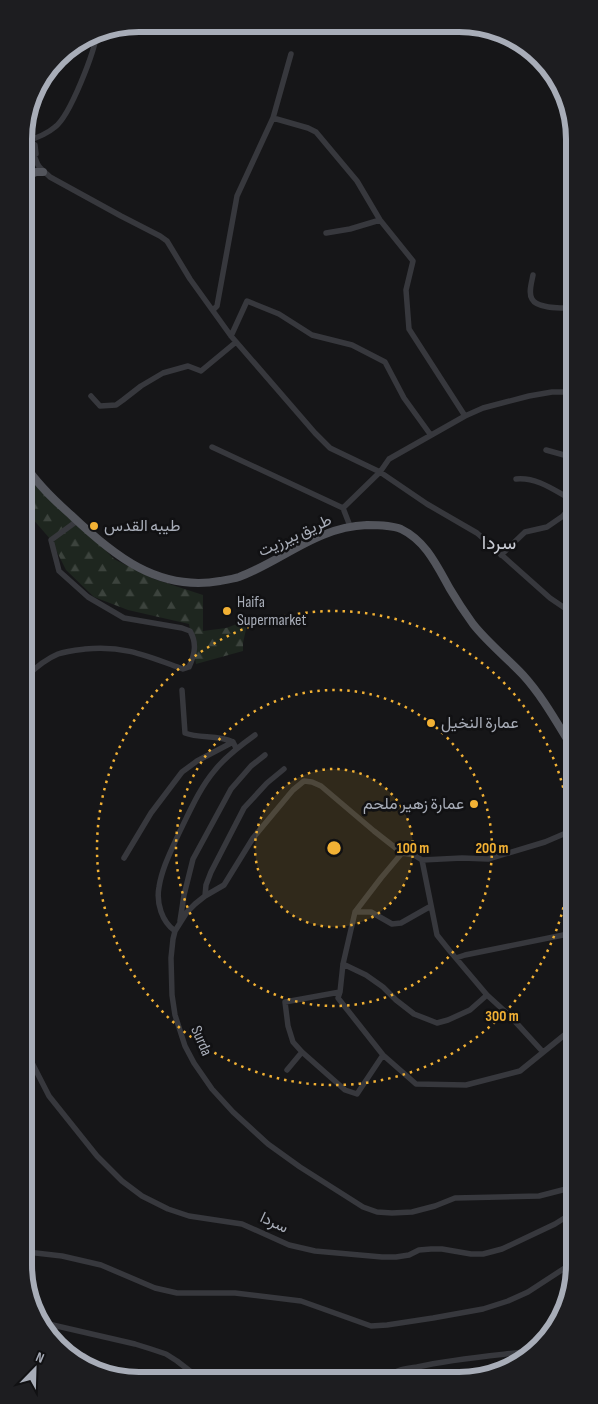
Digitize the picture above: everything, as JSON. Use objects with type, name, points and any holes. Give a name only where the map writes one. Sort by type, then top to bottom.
[{"type":"main road","points":[[33,173],[43,172]]},
{"type":"main road","name":"طريق بيرزيت","points":[[33,477],[47,493],[110,550],[152,574],[191,584],[236,578],[310,540],[350,526],[376,525],[400,529],[419,541],[432,556],[453,594],[474,626],[500,654],[524,675],[565,736]]},
{"type":"street","points":[[33,138],[56,127],[64,117],[96,42]]},
{"type":"street","points":[[213,310],[217,306],[237,196],[273,118],[291,54]]},
{"type":"street","points":[[273,118],[316,132],[357,181],[380,220],[413,261],[406,290],[409,329],[465,416]]},
{"type":"street","points":[[33,151],[43,172],[50,177],[160,236],[167,242],[190,279],[234,339],[314,433],[330,448],[380,472],[427,504],[476,533],[550,598],[566,609]]},
{"type":"street","points":[[326,233],[350,229],[380,220]]},
{"type":"street","points":[[533,275],[531,297],[534,301],[543,306],[566,308]]},
{"type":"street","points":[[91,396],[100,406],[116,405],[141,386],[163,373],[188,366],[201,371],[234,339],[247,301],[279,314],[312,335],[352,345],[384,362],[404,398],[430,434]]},
{"type":"street","points":[[343,508],[380,472],[389,459],[430,434],[483,408],[529,396],[566,392]]},
{"type":"street","points":[[212,448],[343,508],[350,526]]},
{"type":"street","points":[[546,450],[564,455],[566,453]]},
{"type":"street","points":[[516,479],[539,482],[566,497]]},
{"type":"street","points":[[501,555],[525,532],[547,527],[566,513]]},
{"type":"street","points":[[33,672],[58,654],[84,649],[117,648],[143,654],[183,669],[189,667],[193,659],[194,639],[190,631],[124,618],[88,597],[60,571],[51,540],[77,521]]},
{"type":"street","points":[[182,690],[185,733],[226,738],[235,745]]},
{"type":"street","points":[[124,858],[151,813],[182,772],[197,761],[255,735]]},
{"type":"street","points":[[175,931],[168,926],[158,901],[158,888],[165,864],[199,792],[235,745]]},
{"type":"street","points":[[180,923],[184,895],[193,859],[197,851],[231,789],[265,755]]},
{"type":"street","points":[[205,896],[206,885],[211,872],[244,808],[284,769]]},
{"type":"street","name":"Surda","points":[[565,833],[545,842],[488,859],[422,860],[414,855],[402,852],[321,786],[304,781],[293,790],[254,838],[224,885],[205,896],[187,912],[175,931],[171,958],[172,995],[185,1046],[212,1089],[233,1112],[268,1144],[300,1167],[363,1206],[378,1212],[412,1212],[456,1198],[539,1196],[565,1189]]},
{"type":"street","points":[[402,852],[355,912],[343,964],[338,998],[382,1055],[416,1084],[466,1085],[520,1071],[565,1034]]},
{"type":"street","points":[[422,860],[437,934],[487,995],[510,1016],[543,1052]]},
{"type":"street","points":[[355,912],[371,912],[392,924],[401,923],[431,906]]},
{"type":"street","points":[[456,958],[565,935]]},
{"type":"street","points":[[343,964],[366,975],[414,1014],[437,1023],[470,1010],[487,995]]},
{"type":"street","points":[[340,992],[285,1002],[288,1026],[293,1042],[345,1090],[357,1094],[382,1055]]},
{"type":"street","points":[[287,1070],[302,1052]]},
{"type":"street","name":"سردا","points":[[32,1063],[49,1096],[98,1156],[122,1181],[142,1196],[168,1209],[189,1216],[242,1224],[289,1245],[315,1252],[382,1257],[396,1257],[419,1250],[431,1249],[483,1254],[502,1249],[565,1217]]},
{"type":"street","points":[[32,1253],[71,1258],[101,1265],[155,1288],[177,1293],[235,1293],[301,1301],[371,1326],[483,1309],[528,1292],[565,1268]]},
{"type":"street","points":[[52,1325],[152,1349],[172,1358],[191,1372]]},
{"type":"street","points":[[392,1372],[427,1364],[520,1353]]},
{"type":"green space","points":[[33,475],[114,559],[154,579],[203,595],[203,631],[226,628],[248,620],[243,651],[196,664],[189,624],[128,610],[94,597],[66,570],[51,540],[33,519]]},
{"type":"place","name":"طيبه القدس","points":[[94,526]]},
{"type":"place","name":"Haifa Supermarket","points":[[227,611]]},
{"type":"place","name":"عمارة النخيل","points":[[431,723]]},
{"type":"place","name":"عمارة زهير ملحم","points":[[474,804]]},
{"type":"district","name":"سردا","points":[[499,543]]}]
